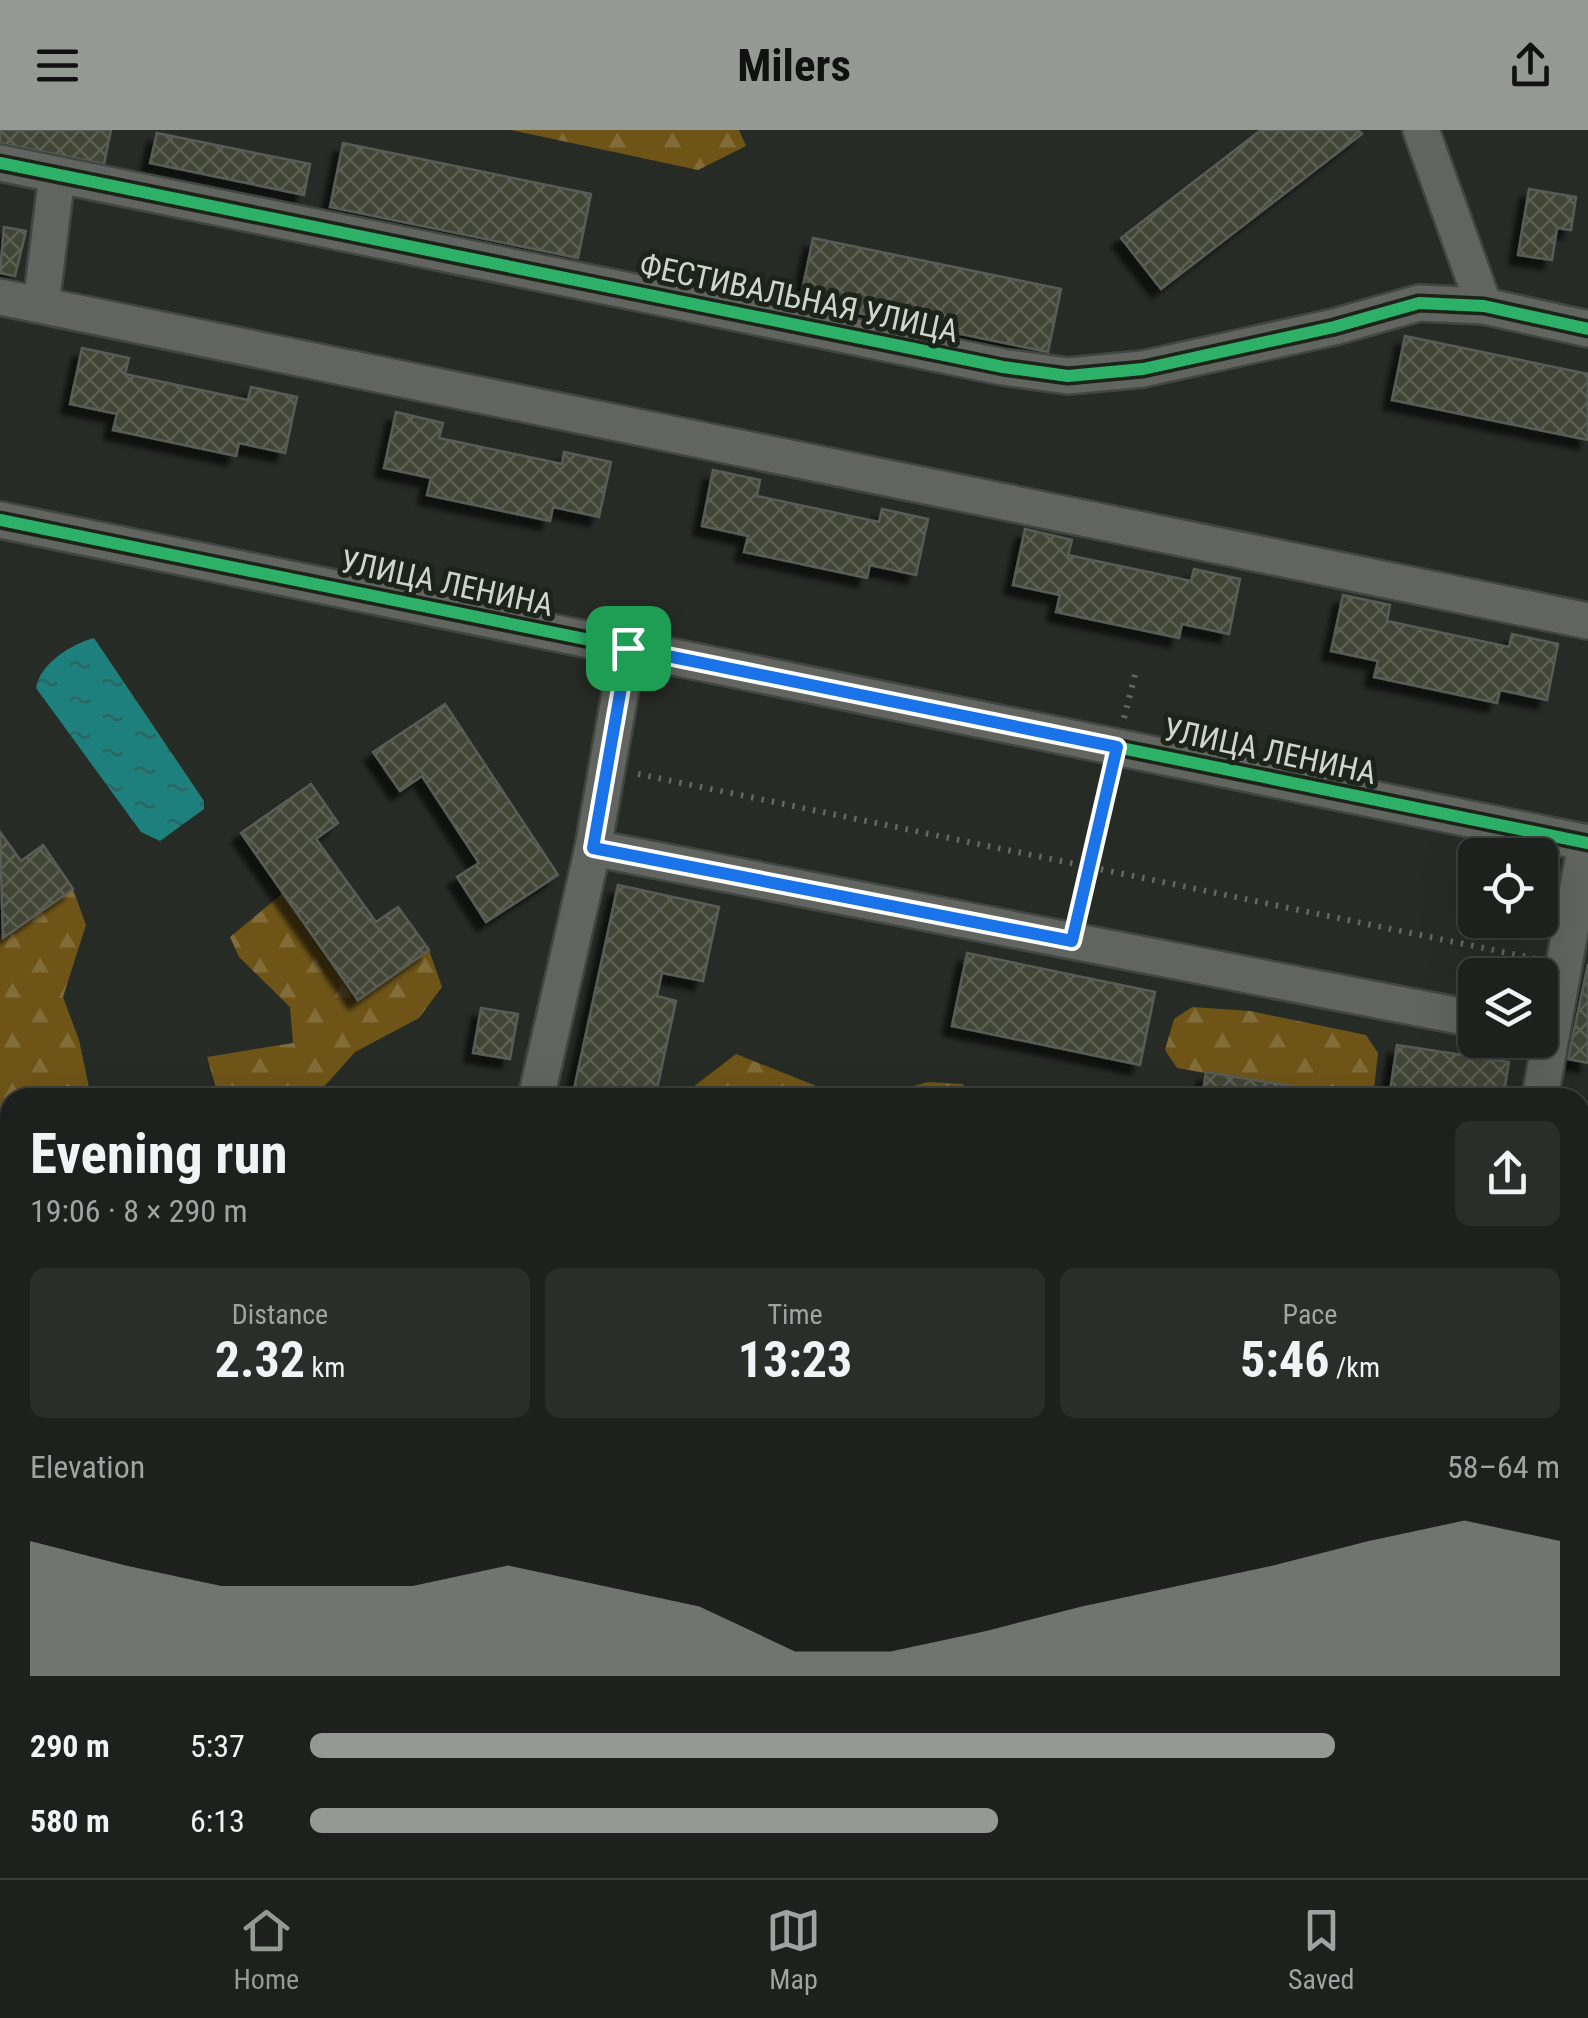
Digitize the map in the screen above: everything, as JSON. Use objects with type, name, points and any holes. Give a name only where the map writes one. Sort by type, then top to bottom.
[{"type":"street","points":[[1420,130],[1484,306]]},
{"type":"street","name":"ФЕСТИВАЛЬНАЯ УЛИЦА","points":[[0,163],[1002,367],[1068,376],[1143,369],[1334,327],[1419,303],[1484,306],[1588,329]]},
{"type":"street","points":[[40,305],[57,174]]},
{"type":"street","points":[[0,297],[1588,621]]},
{"type":"street","name":"УЛИЦА ЛЕНИНА","points":[[0,520],[1587,843]]},
{"type":"street","points":[[538,1088],[593,848],[628,648]]},
{"type":"street","points":[[1558,988],[1587,843]]},
{"type":"street","points":[[593,848],[1458,1016]]},
{"type":"street","points":[[1541,1088],[1544,1058]]},
{"type":"path","points":[[1072,941],[1136,671]]},
{"type":"path","points":[[607,768],[1089,864],[1564,965]]},
{"type":"green space","points":[[511,130],[739,130],[746,146],[698,170]]},
{"type":"green space","points":[[73,889],[86,925],[63,997],[79,1040],[89,1088],[0,1088],[0,933],[4,938]]},
{"type":"green space","points":[[283,893],[358,999],[429,950],[442,987],[419,1018],[355,1052],[323,1088],[216,1088],[207,1057],[293,1043],[290,1007],[239,957],[230,937]]},
{"type":"green space","points":[[1192,1007],[1250,1011],[1366,1035],[1378,1053],[1374,1088],[1290,1088],[1177,1068],[1165,1050],[1174,1019]]},
{"type":"green space","points":[[736,1054],[821,1088],[693,1088]]},
{"type":"green space","points":[[928,1082],[962,1084],[967,1088],[907,1088]]},
{"type":"water","points":[[94,638],[204,801],[204,809],[160,841],[141,832],[36,688],[44,670],[58,656]]},
{"type":"building","points":[[0,130],[111,130],[104,164],[0,143]]},
{"type":"building","points":[[1261,130],[1358,130],[1362,134],[1161,289],[1121,238]]},
{"type":"building","points":[[157,133],[310,164],[304,195],[150,163]]},
{"type":"building","points":[[343,143],[591,194],[578,258],[330,207]]},
{"type":"building","points":[[1529,189],[1576,197],[1571,230],[1557,228],[1552,260],[1518,255]]},
{"type":"building","points":[[4,227],[26,231],[15,276],[0,273]]},
{"type":"building","points":[[813,238],[1061,289],[1048,352],[800,301]]},
{"type":"building","points":[[1405,336],[1588,374],[1588,440],[1392,400]]},
{"type":"building","points":[[82,348],[129,358],[125,374],[248,400],[251,387],[297,397],[285,453],[239,443],[236,456],[113,430],[117,414],[70,404]]},
{"type":"building","points":[[396,412],[443,423],[439,438],[562,464],[564,452],[611,462],[599,517],[553,507],[550,521],[427,495],[431,478],[384,468]]},
{"type":"building","points":[[713,470],[760,480],[757,496],[879,522],[882,509],[928,519],[916,575],[870,565],[867,578],[744,552],[748,536],[702,526]]},
{"type":"building","points":[[1025,529],[1072,540],[1068,555],[1191,581],[1194,569],[1240,579],[1229,634],[1182,624],[1179,638],[1056,612],[1060,595],[1013,585]]},
{"type":"building","points":[[1343,595],[1390,605],[1387,621],[1509,647],[1512,634],[1558,644],[1547,700],[1500,690],[1497,703],[1374,677],[1378,661],[1331,651]]},
{"type":"building","points":[[445,704],[558,875],[486,922],[457,877],[479,863],[422,776],[400,791],[373,752]]},
{"type":"building","points":[[311,784],[338,823],[316,839],[376,922],[398,907],[429,950],[358,1000],[241,833]]},
{"type":"building","points":[[0,832],[21,861],[43,845],[73,889],[3,938]]},
{"type":"building","points":[[618,885],[719,907],[703,981],[662,973],[657,996],[676,1001],[657,1088],[574,1088]]},
{"type":"building","points":[[967,953],[1155,992],[1140,1065],[952,1026]]},
{"type":"building","points":[[1588,964],[1588,1063],[1568,1059]]},
{"type":"building","points":[[481,1008],[518,1014],[510,1059],[473,1053]]},
{"type":"building","points":[[1397,1045],[1458,1054],[1458,1058],[1509,1062],[1505,1088],[1391,1088]]},
{"type":"building","points":[[1206,1072],[1303,1088],[1204,1088]]},
{"type":"cycle path","points":[[0,163],[1003,367],[1068,376],[1143,369],[1334,327],[1419,303],[1484,306],[1588,329]]},
{"type":"cycle path","points":[[0,520],[1588,843]]},
{"type":"route","points":[[628,648],[1117,747],[1072,941],[593,848],[628,648]]}]
